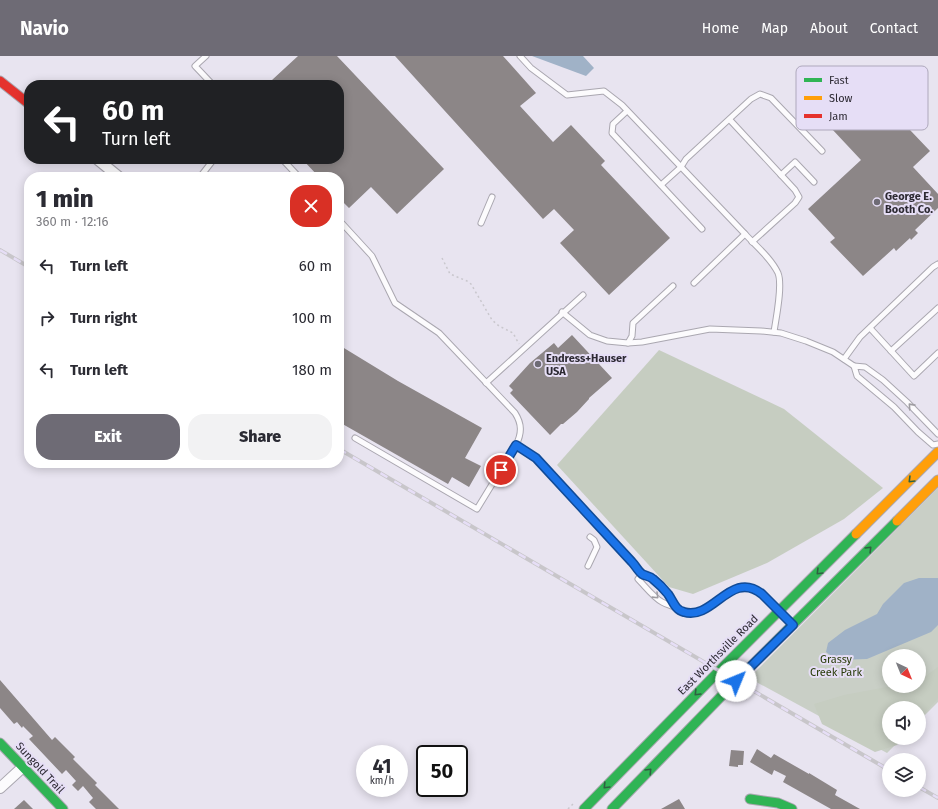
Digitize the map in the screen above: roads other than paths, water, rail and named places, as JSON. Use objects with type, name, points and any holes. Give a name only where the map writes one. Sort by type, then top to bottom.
[{"type":"main road","points":[[0,81],[24,100]]},
{"type":"main road","name":"East Worthsville Road","points":[[584,809],[719,671],[938,452]]},
{"type":"main road","points":[[612,809],[938,480]]},
{"type":"main road","name":"Sungold Trail","points":[[0,743],[63,809]]},
{"type":"main road","points":[[750,799],[778,803],[792,809]]},
{"type":"street","points":[[103,164],[114,172]]},
{"type":"street","points":[[0,788],[23,767]]},
{"type":"lane","points":[[206,56],[195,66],[208,80]]},
{"type":"lane","points":[[520,56],[531,68],[567,95],[604,91],[627,111],[762,252],[778,274],[780,285],[774,332]]},
{"type":"lane","points":[[661,185],[681,167],[686,159],[730,120],[752,98],[760,94],[771,98],[796,124]]},
{"type":"lane","points":[[627,111],[613,124],[612,132],[702,229]]},
{"type":"lane","points":[[730,120],[795,190],[799,197],[795,203],[752,242]]},
{"type":"lane","points":[[802,130],[822,151]]},
{"type":"lane","points":[[781,175],[795,162],[814,182]]},
{"type":"lane","points":[[204,172],[210,164]]},
{"type":"lane","points":[[287,164],[294,172]]},
{"type":"lane","points":[[481,223],[492,197]]},
{"type":"lane","points":[[344,225],[372,256],[395,304],[433,328],[515,413],[521,425],[519,439],[516,445],[477,509],[355,438]]},
{"type":"lane","points":[[694,284],[745,234]]},
{"type":"lane","points":[[844,358],[860,337],[932,267],[938,264]]},
{"type":"lane","points":[[628,343],[632,336],[632,323],[673,286]]},
{"type":"lane","points":[[486,383],[562,312],[583,295]]},
{"type":"lane","points":[[891,351],[938,308]]},
{"type":"lane","points":[[562,312],[590,335],[607,341],[628,343],[642,342],[710,329],[736,329],[774,332],[806,341],[844,358],[854,366],[857,376],[894,408],[918,432],[933,445],[938,444]]},
{"type":"lane","points":[[870,328],[914,376],[938,352]]},
{"type":"lane","points":[[854,366],[865,366],[883,380],[938,434]]},
{"type":"lane","points":[[516,445],[536,458],[642,574],[652,578],[668,595],[677,608]]},
{"type":"lane","points":[[588,566],[597,547],[594,540],[590,537]]},
{"type":"lane","points":[[642,574],[638,579],[661,602],[683,612],[699,612],[731,591],[742,587],[749,587],[757,589],[793,625]]},
{"type":"water","points":[[532,56],[583,56],[594,68],[586,76]]},
{"type":"water","points":[[919,578],[938,578],[938,625],[931,632],[891,649],[882,649],[882,653],[867,659],[837,660],[826,652],[828,643],[845,630],[877,614],[883,604],[904,583]]},
{"type":"railway","points":[[0,250],[24,264]]},
{"type":"railway","points":[[344,452],[882,766]]},
{"type":"railway","points":[[926,791],[938,798]]},
{"type":"place","name":"George E. Booth Co.","points":[[877,202]]},
{"type":"place","name":"Endress+Hauser USA","points":[[538,364]]},
{"type":"park label","name":"Grassy Creek Park","points":[[836,665]]}]
